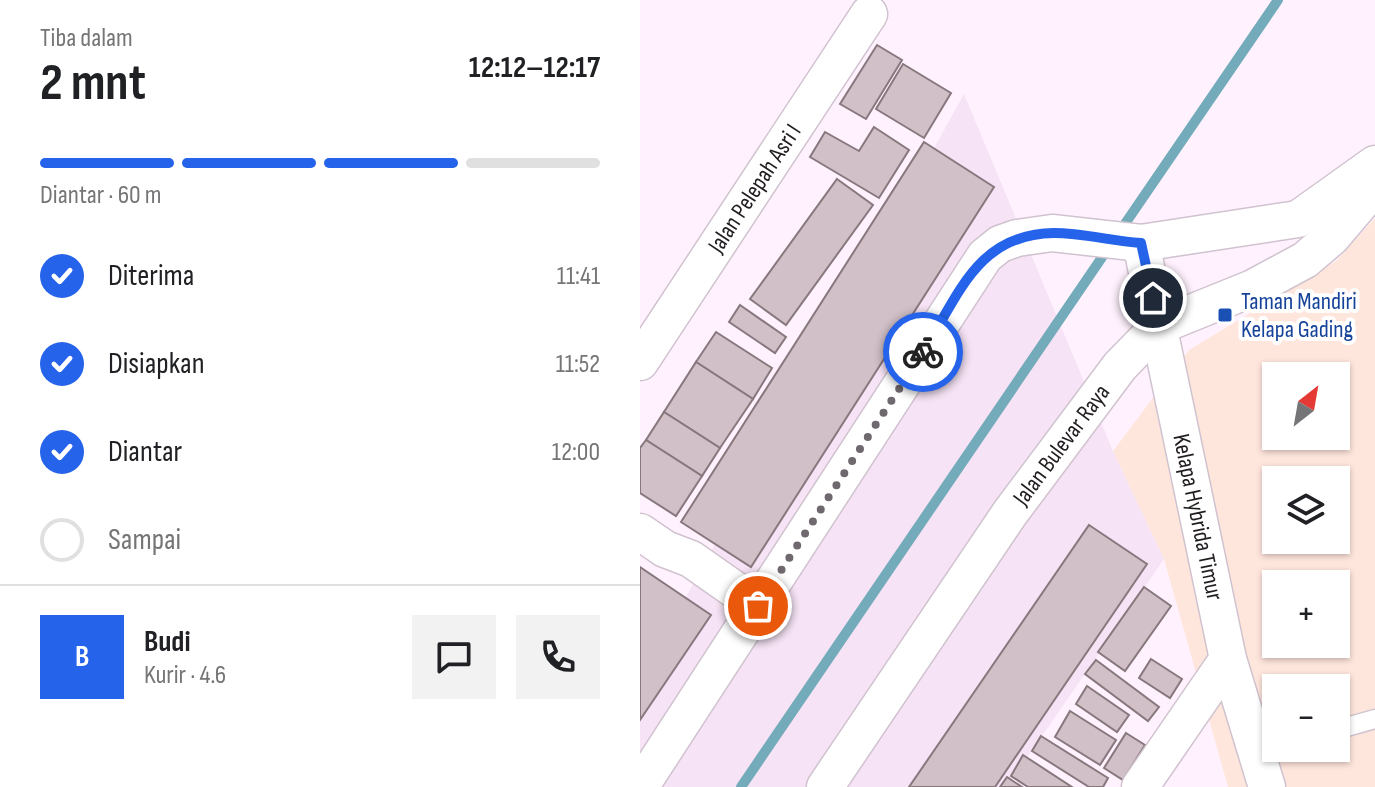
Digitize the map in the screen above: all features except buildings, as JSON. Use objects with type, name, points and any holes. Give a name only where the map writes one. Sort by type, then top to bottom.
[{"type":"street","name":"Jalan Pelepah Asri I","points":[[640,362],[869,14]]},
{"type":"street","points":[[640,787],[985,256],[1000,244],[1017,238],[1052,233],[1133,242],[1298,219],[1375,164]]},
{"type":"street","name":"Jalan Bulevar Raya","points":[[825,787],[1010,513],[1120,366],[1159,326],[1253,288],[1305,260],[1332,237],[1375,186]]},
{"type":"street","name":"Kelapa Hybrida Timur","points":[[1133,242],[1159,326],[1228,659],[1262,737]]},
{"type":"street","points":[[653,541],[683,572],[754,612]]},
{"type":"street","points":[[1140,787],[1228,659]]},
{"type":"street","name":"Kelapa Hybrida Timur","points":[[1267,762],[1267,787]]},
{"type":"lane","points":[[1350,726],[1375,719]]},
{"type":"shaded area","points":[[964,94],[1113,451],[1164,559],[1007,787],[640,787],[640,615],[666,633]]},
{"type":"shaded area","points":[[1375,218],[1375,787],[1228,787],[1164,559],[1113,451],[1189,350],[1336,261]]},
{"type":"waterway","points":[[1118,234],[1278,0]]},
{"type":"waterway","points":[[741,787],[1109,247]]},
{"type":"way so far","points":[[758,606],[923,352]]},
{"type":"place","name":"Taman Mandiri Kelapa Gading","points":[[1225,315]]},
{"type":"route","points":[[923,352],[985,256],[1000,244],[1017,238],[1052,233],[1141,243],[1153,298]]}]
